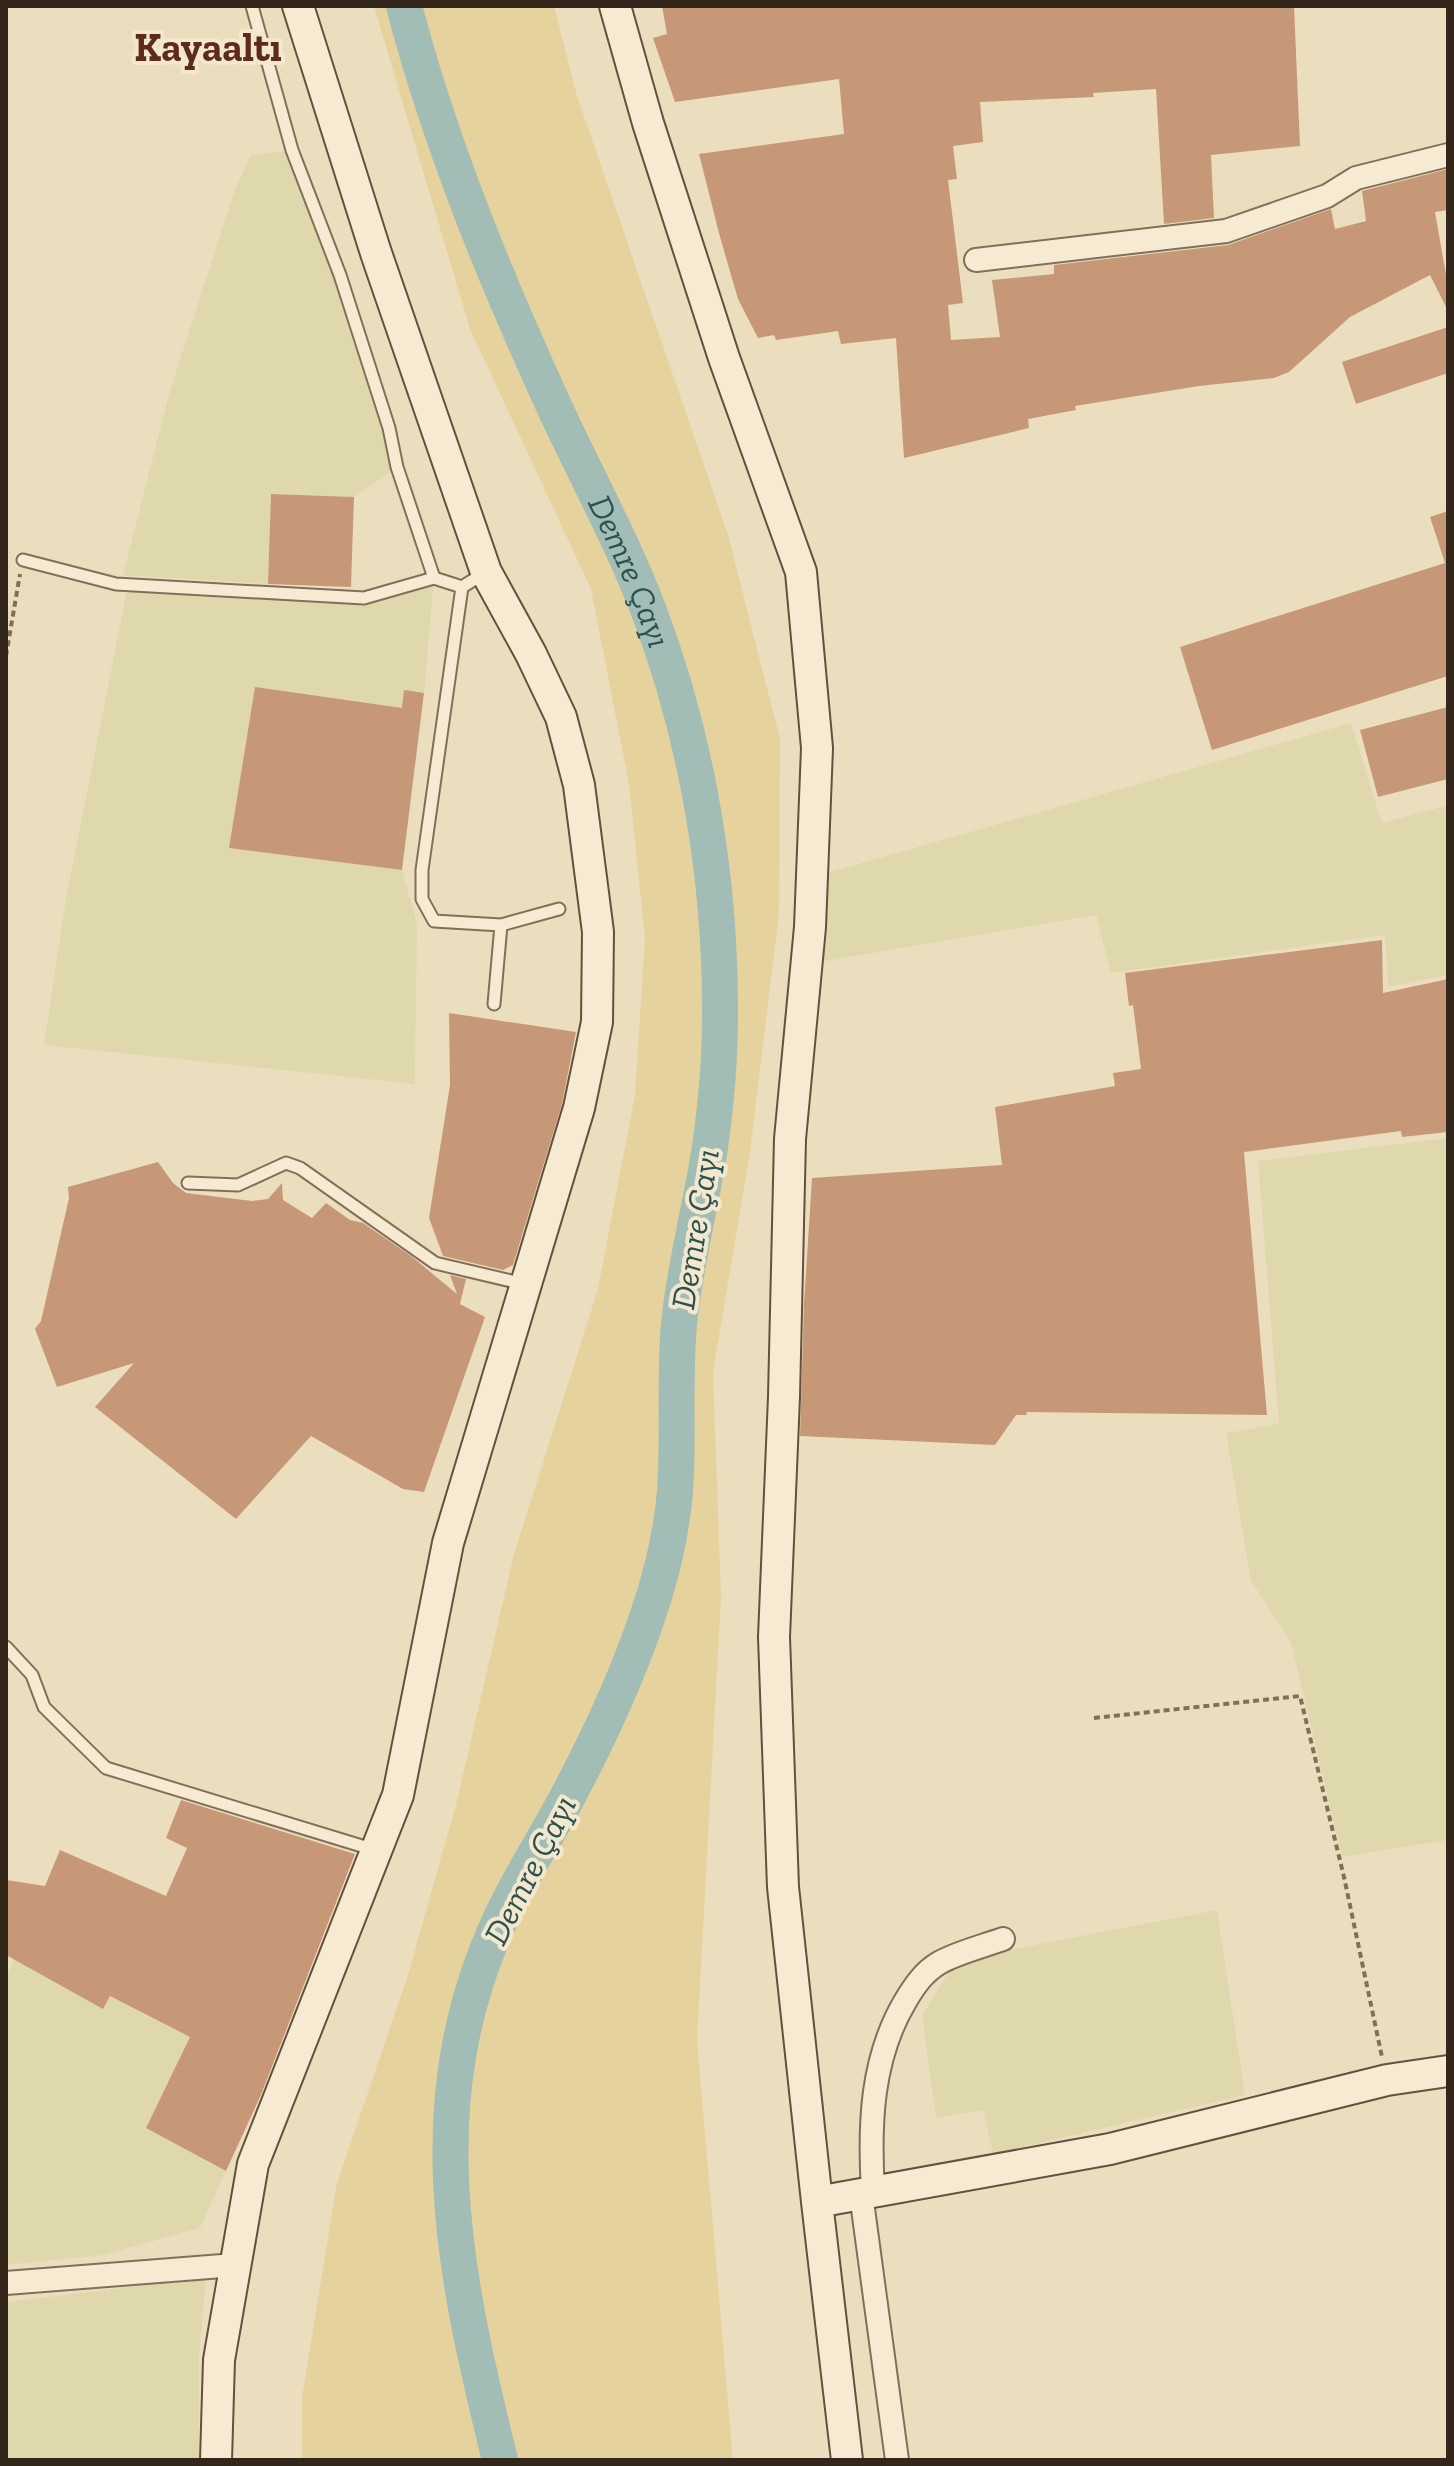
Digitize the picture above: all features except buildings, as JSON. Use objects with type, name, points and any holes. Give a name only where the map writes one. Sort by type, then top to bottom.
[{"type":"street","points":[[216,2460],[219,2360],[253,2164],[398,1795],[448,1543],[579,1108],[597,1022],[598,932],[579,785],[561,717],[531,654],[474,580],[298,6]]},
{"type":"street","points":[[615,6],[648,123],[724,358],[801,572],[816,763],[810,927],[790,1139],[774,1637],[783,1887],[847,2460]]},
{"type":"street","points":[[976,260],[1226,231],[1327,196],[1356,178],[1448,155]]},
{"type":"street","points":[[897,2460],[867,2192],[876,2075],[894,2021],[917,1981],[940,1962],[1003,1939]]},
{"type":"street","points":[[817,2202],[1110,2149],[1387,2080],[1448,2071]]},
{"type":"street","points":[[6,2283],[235,2265]]},
{"type":"lane","points":[[252,6],[292,150],[340,275],[389,428],[397,467],[434,578]]},
{"type":"lane","points":[[23,560],[116,584],[364,598],[434,578],[474,580],[422,870],[422,899],[434,921],[501,925],[559,909]]},
{"type":"lane","points":[[494,1004],[501,925]]},
{"type":"lane","points":[[188,1183],[238,1185],[286,1163],[300,1168],[435,1263],[525,1284]]},
{"type":"lane","points":[[6,1647],[32,1675],[44,1707],[106,1768],[376,1850]]},
{"type":"path","points":[[6,656],[23,560]]},
{"type":"path","points":[[1094,1718],[1300,1696],[1344,1877],[1387,2080]]},
{"type":"shaded area","points":[[292,150],[340,275],[397,467],[354,497],[271,494],[268,584],[123,575],[169,394],[235,189],[251,155]]},
{"type":"shaded area","points":[[434,578],[424,693],[402,708],[255,688],[229,848],[402,870],[417,924],[415,1084],[44,1045],[65,904],[128,585],[364,598]]},
{"type":"shaded area","points":[[1351,723],[1382,823],[1448,805],[1448,975],[1388,987],[1385,935],[1111,973],[1096,915],[820,962],[820,875]]},
{"type":"shaded area","points":[[1448,1138],[1448,1840],[1342,1857],[1291,1642],[1251,1581],[1226,1433],[1279,1424],[1258,1161]]},
{"type":"shaded area","points":[[1217,1910],[1245,2095],[993,2154],[983,2110],[936,2118],[922,2016],[948,1973],[1008,1950]]},
{"type":"shaded area","points":[[14,1959],[103,2009],[110,1996],[190,2037],[146,2128],[226,2171],[200,2228],[103,2255],[6,2265],[6,1978]]},
{"type":"shaded area","points":[[206,2278],[199,2355],[199,2460],[10,2460],[6,2456],[6,2302]]},
{"type":"sand","points":[[374,6],[554,6],[577,96],[728,535],[780,739],[779,914],[750,1151],[713,1372],[721,1597],[697,2040],[733,2460],[302,2460],[302,2397],[337,2183],[407,1978],[456,1805],[514,1554],[598,1289],[635,1095],[645,938],[629,784],[591,589],[470,329]]},
{"type":"waterway","name":"Demre Çayı","points":[[404,6],[434,108],[489,258],[553,404],[628,561],[667,663],[694,762],[703,813],[711,864],[719,967],[720,1034],[716,1099],[679,1324],[675,1492],[662,1568],[628,1670],[606,1720],[501,1918],[475,1986],[459,2053],[451,2120],[451,2188],[469,2322],[500,2460]]},
{"type":"district","name":"Kayaaltı","points":[[208,47]]}]
